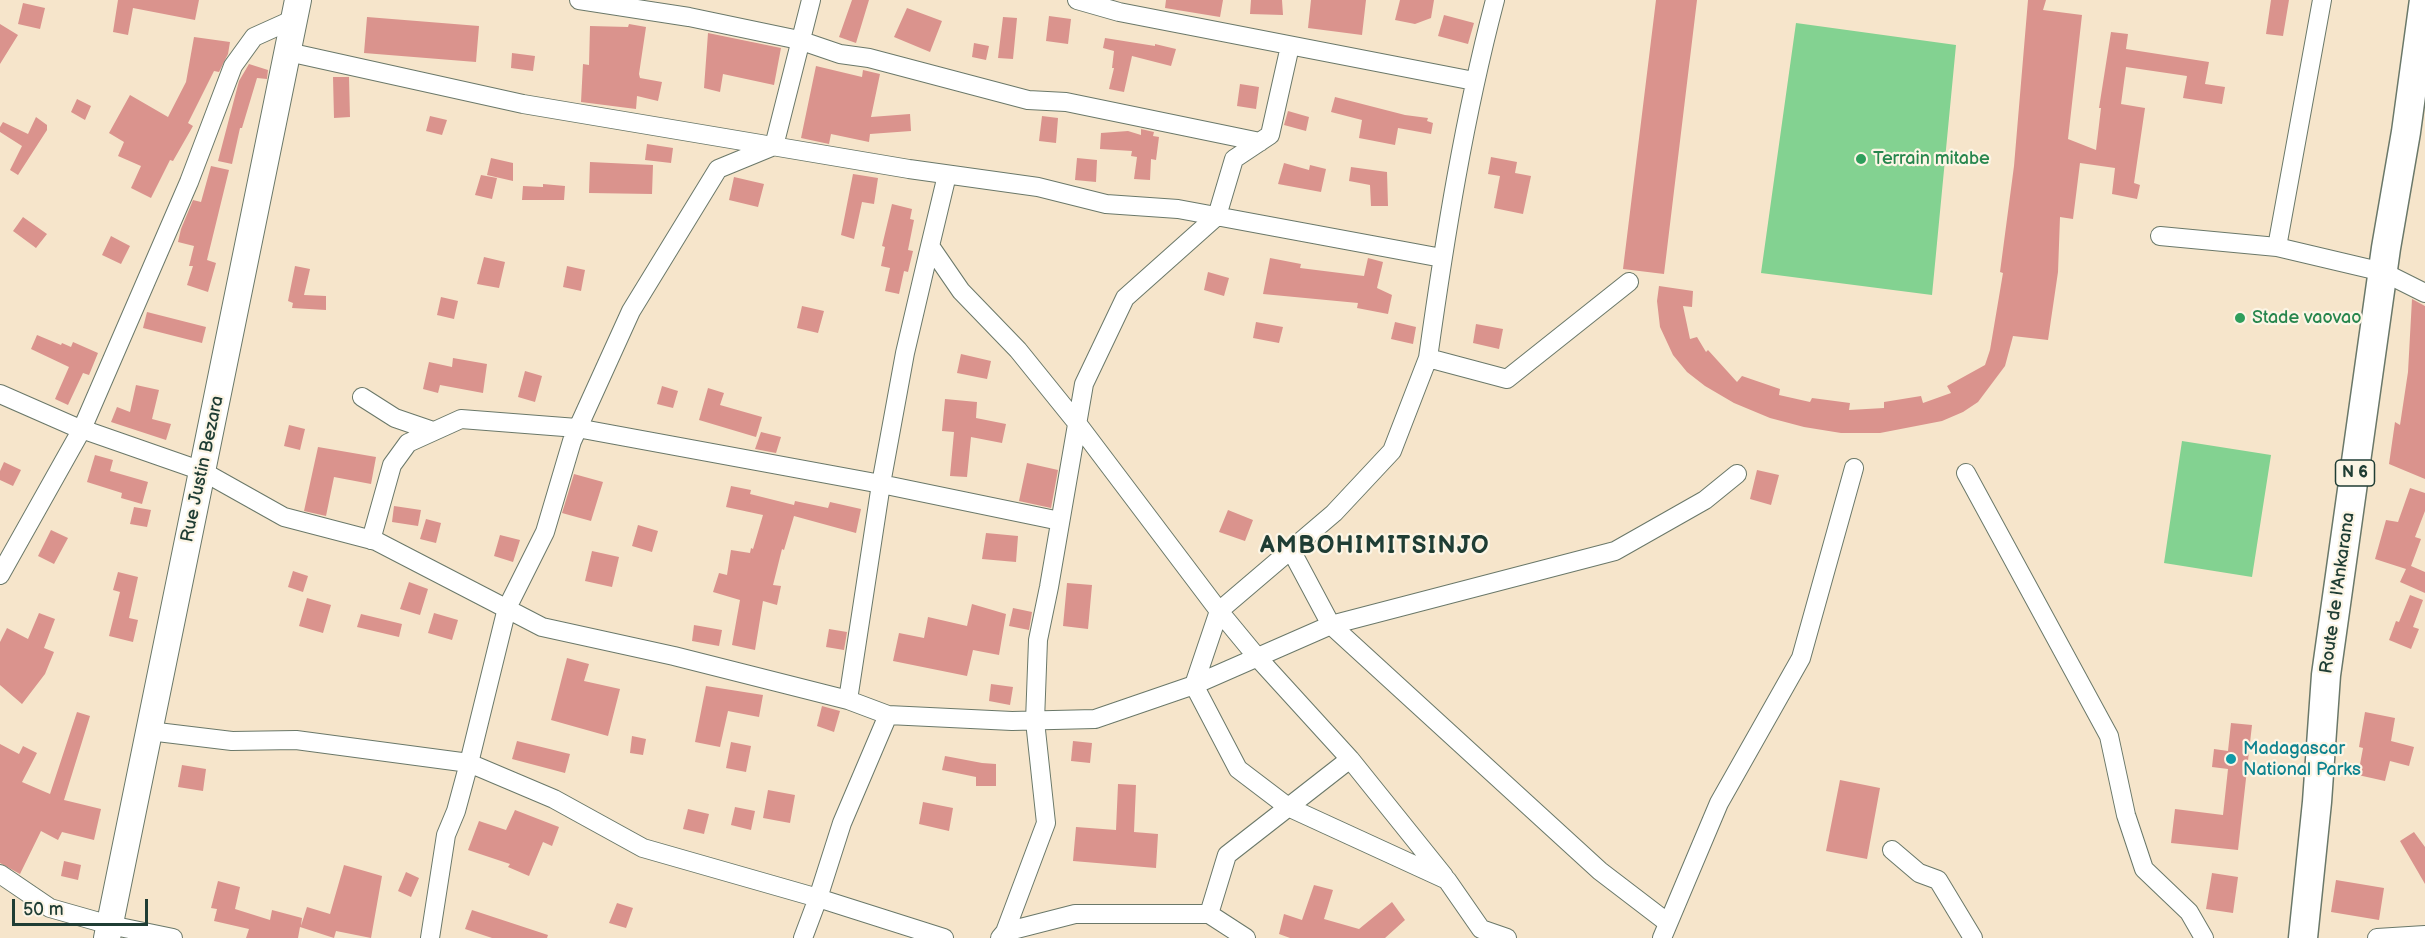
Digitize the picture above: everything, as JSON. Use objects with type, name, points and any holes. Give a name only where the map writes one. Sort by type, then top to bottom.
[{"type":"main road","name":"Route de l'Ankarana","points":[[2303,938],[2317,802],[2326,675],[2383,272],[2416,135],[2424,0]]},
{"type":"street","points":[[579,0],[689,17],[799,40],[840,54],[869,58],[1028,100],[1066,102],[1260,142]]},
{"type":"street","points":[[774,146],[799,40],[811,0]]},
{"type":"street","points":[[1077,0],[1152,9],[1290,46],[1474,81]]},
{"type":"street","points":[[1447,880],[1288,807],[1238,769],[1194,685],[1219,611],[1334,513],[1392,451],[1428,358],[1442,258],[1474,81],[1495,0]]},
{"type":"street","points":[[2277,247],[2322,0]]},
{"type":"street","points":[[0,575],[82,429],[189,182],[233,66],[254,37],[296,9]]},
{"type":"street","name":"Rue Justin Bezara","points":[[108,932],[296,9]]},
{"type":"street","points":[[1003,935],[1046,824],[1035,721],[1038,640],[1083,384],[1125,298],[1217,216],[1234,159],[1270,135],[1290,46]]},
{"type":"street","points":[[288,52],[523,104],[947,175],[1038,187],[1106,204],[1178,209],[1442,258]]},
{"type":"street","points":[[430,938],[446,835],[456,811],[469,764],[507,608],[545,532],[577,428],[631,311],[718,169],[774,146]]},
{"type":"street","points":[[848,700],[881,484],[905,353],[947,175]]},
{"type":"street","points":[[2160,236],[2277,247],[2383,272],[2425,293]]},
{"type":"street","points":[[930,246],[961,291],[1018,350],[1077,423],[1219,611],[1257,657],[1350,759],[1447,880],[1480,929],[1507,938]]},
{"type":"street","points":[[1428,358],[1507,379],[1629,282]]},
{"type":"street","points":[[0,394],[82,429],[202,471],[284,517],[371,540],[542,627],[674,656],[848,700],[888,715],[1035,721],[1095,719],[1194,685],[1331,625],[1615,551],[1705,500],[1737,474]]},
{"type":"street","points":[[362,397],[395,418],[433,431]]},
{"type":"street","points":[[371,540],[392,465],[408,442],[461,419],[577,428],[881,484],[1060,521]]},
{"type":"street","points":[[1291,550],[1331,625],[1665,931],[1719,803],[1801,658],[1854,468]]},
{"type":"street","points":[[1966,472],[2109,736],[2126,814],[2144,869],[2189,912],[2204,938]]},
{"type":"street","points":[[802,938],[818,898],[842,823],[888,715]]},
{"type":"street","points":[[149,730],[232,741],[296,740],[469,764],[554,799],[642,848],[818,898],[945,938]]},
{"type":"street","points":[[1209,914],[1227,855],[1350,759]]},
{"type":"street","points":[[1892,850],[1919,873],[1938,880],[1973,938]]},
{"type":"street","points":[[0,874],[50,908],[108,932],[172,938]]},
{"type":"street","points":[[1003,935],[1075,914],[1209,914],[1246,938]]},
{"type":"street","points":[[2377,938],[2425,935]]},
{"type":"green space","name":"Terrain mitabe","points":[[1796,23],[1956,45],[1932,295],[1761,273]]},
{"type":"green space","points":[[2182,441],[2271,455],[2252,577],[2164,563]]},
{"type":"building","points":[[118,0],[199,0],[195,20],[133,8],[128,35],[113,32]]},
{"type":"building","points":[[852,0],[869,0],[856,43],[839,37]]},
{"type":"building","points":[[1166,0],[1223,0],[1220,17],[1165,8]]},
{"type":"building","points":[[1251,0],[1282,0],[1283,15],[1250,14]]},
{"type":"building","points":[[1311,0],[1366,0],[1362,35],[1308,28]]},
{"type":"building","points":[[1400,0],[1434,0],[1431,18],[1415,24],[1395,20]]},
{"type":"building","points":[[1656,0],[1697,0],[1664,274],[1623,269]]},
{"type":"building","points":[[2028,0],[2046,0],[2043,10],[2082,15],[2068,139],[2096,150],[2101,108],[2099,108],[2111,32],[2128,34],[2126,49],[2209,62],[2205,84],[2225,87],[2222,104],[2183,98],[2187,76],[2126,67],[2121,104],[2145,108],[2134,183],[2140,185],[2137,199],[2112,194],[2115,168],[2080,163],[2073,219],[2060,217],[2058,272],[2048,340],[2013,336],[2005,366],[1978,402],[1963,412],[1942,421],[1880,433],[1841,433],[1770,418],[1734,403],[1687,372],[1673,355],[1660,327],[1657,301],[1659,286],[1693,291],[1692,307],[1683,306],[1690,339],[1697,337],[1706,352],[1708,350],[1737,382],[1742,376],[1780,389],[1779,395],[1810,402],[1812,398],[1850,403],[1849,410],[1884,408],[1884,402],[1921,396],[1923,403],[1951,393],[1947,386],[1985,365],[1990,350],[2003,273],[2000,272],[2014,166]]},
{"type":"building","points":[[2271,0],[2289,0],[2283,36],[2266,34]]},
{"type":"building","points":[[23,3],[45,8],[40,29],[18,24]]},
{"type":"building","points":[[907,8],[942,21],[930,52],[894,37]]},
{"type":"building","points":[[1444,15],[1474,23],[1468,44],[1438,36]]},
{"type":"building","points":[[1049,16],[1071,19],[1068,44],[1046,41]]},
{"type":"building","points":[[367,17],[479,26],[476,62],[364,53]]},
{"type":"building","points":[[1003,17],[1017,18],[1013,59],[998,58]]},
{"type":"building","points":[[0,24],[18,35],[0,64]]},
{"type":"building","points":[[629,24],[646,27],[639,74],[640,78],[662,82],[658,101],[637,96],[636,109],[581,102],[583,64],[589,65],[590,26],[628,27]]},
{"type":"building","points":[[708,33],[781,48],[774,85],[723,74],[720,92],[704,88]]},
{"type":"building","points":[[194,37],[230,42],[228,54],[219,72],[214,71],[188,123],[193,126],[173,161],[170,160],[151,198],[131,188],[141,166],[118,156],[124,142],[109,133],[130,95],[168,117],[186,82]]},
{"type":"building","points":[[1105,38],[1176,49],[1171,66],[1132,56],[1124,92],[1109,89],[1114,68],[1112,68],[1114,51],[1103,48]]},
{"type":"building","points":[[974,43],[989,46],[986,60],[972,57]]},
{"type":"building","points":[[512,53],[535,56],[533,71],[511,68]]},
{"type":"building","points":[[249,64],[268,70],[267,79],[257,78],[242,128],[240,128],[232,164],[218,161],[239,81]]},
{"type":"building","points":[[816,66],[862,77],[863,70],[880,74],[871,117],[910,114],[911,131],[870,134],[869,142],[831,134],[829,144],[801,138]]},
{"type":"building","points":[[333,77],[349,77],[350,117],[334,118]]},
{"type":"building","points":[[1240,84],[1259,87],[1256,109],[1237,106]]},
{"type":"building","points":[[1335,97],[1405,115],[1428,118],[1427,121],[1433,123],[1431,134],[1398,128],[1395,145],[1359,138],[1362,120],[1331,112]]},
{"type":"building","points":[[77,99],[91,106],[85,120],[71,112]]},
{"type":"building","points":[[1288,111],[1309,117],[1306,131],[1284,125]]},
{"type":"building","points":[[430,116],[447,120],[442,135],[426,131]]},
{"type":"building","points":[[1042,116],[1058,118],[1056,143],[1039,141]]},
{"type":"building","points":[[36,117],[47,125],[47,130],[18,175],[10,170],[22,146],[0,132],[0,127],[3,122],[28,134]]},
{"type":"building","points":[[1141,129],[1154,132],[1153,136],[1159,137],[1156,160],[1151,159],[1150,180],[1134,179],[1137,157],[1131,156],[1132,151],[1100,149],[1101,133],[1128,131],[1141,135]]},
{"type":"building","points":[[647,144],[673,148],[671,163],[645,160]]},
{"type":"building","points":[[1491,157],[1517,162],[1515,173],[1531,176],[1523,214],[1494,208],[1500,176],[1488,174]]},
{"type":"building","points":[[491,158],[513,163],[513,181],[487,175]]},
{"type":"building","points":[[1077,158],[1097,160],[1096,182],[1075,180]]},
{"type":"building","points":[[590,162],[653,165],[652,194],[589,193]]},
{"type":"building","points":[[1284,163],[1309,170],[1310,165],[1326,169],[1321,192],[1278,184]]},
{"type":"building","points":[[211,166],[229,170],[207,260],[216,263],[208,292],[187,285],[193,266],[189,266],[194,246],[178,242],[193,200],[201,202]]},
{"type":"building","points":[[1351,167],[1387,172],[1388,206],[1371,206],[1370,185],[1349,181]]},
{"type":"building","points":[[853,174],[878,178],[874,204],[862,202],[854,239],[841,235]]},
{"type":"building","points":[[481,175],[497,178],[492,199],[475,195]]},
{"type":"building","points":[[734,177],[764,184],[758,207],[729,200]]},
{"type":"building","points":[[543,184],[565,186],[564,200],[522,200],[523,186],[543,187]]},
{"type":"building","points":[[892,204],[912,209],[910,219],[914,220],[908,250],[913,251],[908,272],[904,271],[899,294],[885,291],[890,268],[881,266],[885,247],[882,246]]},
{"type":"building","points":[[23,217],[47,234],[36,248],[13,231]]},
{"type":"building","points":[[111,236],[130,246],[121,264],[102,255]]},
{"type":"building","points":[[484,257],[505,262],[499,288],[477,284]]},
{"type":"building","points":[[1270,258],[1301,264],[1300,268],[1364,276],[1368,258],[1383,262],[1377,288],[1392,295],[1388,314],[1357,308],[1358,303],[1263,294]]},
{"type":"building","points":[[295,266],[310,269],[304,295],[326,296],[326,310],[292,308],[293,303],[288,301]]},
{"type":"building","points":[[567,266],[585,270],[581,291],[563,287]]},
{"type":"building","points":[[1208,272],[1229,278],[1224,296],[1204,290]]},
{"type":"building","points":[[441,297],[458,301],[454,319],[437,315]]},
{"type":"building","points":[[2412,299],[2425,306],[2425,479],[2389,464],[2395,422],[2400,425],[2408,372]]},
{"type":"building","points":[[802,306],[824,311],[818,333],[797,328]]},
{"type":"building","points":[[147,312],[206,327],[202,343],[143,328]]},
{"type":"building","points":[[1256,322],[1283,327],[1279,343],[1253,338]]},
{"type":"building","points":[[1395,322],[1416,327],[1413,344],[1391,339]]},
{"type":"building","points":[[1476,324],[1503,329],[1499,349],[1473,343]]},
{"type":"building","points":[[37,335],[71,347],[73,342],[98,353],[89,375],[83,373],[68,405],[55,399],[69,367],[31,349]]},
{"type":"building","points":[[961,354],[991,361],[987,379],[957,373]]},
{"type":"building","points":[[453,358],[487,364],[483,393],[440,385],[438,393],[423,389],[429,362],[452,367]]},
{"type":"building","points":[[525,371],[542,376],[535,402],[518,397]]},
{"type":"building","points":[[136,385],[159,390],[152,419],[171,424],[166,440],[111,422],[117,407],[130,412]]},
{"type":"building","points":[[662,386],[678,391],[673,408],[657,404]]},
{"type":"building","points":[[708,388],[724,393],[720,405],[762,417],[756,437],[699,420]]},
{"type":"building","points":[[945,399],[977,402],[976,418],[1006,424],[1002,443],[971,437],[967,477],[950,476],[954,432],[942,431]]},
{"type":"building","points":[[289,425],[305,429],[300,450],[284,446]]},
{"type":"building","points":[[761,432],[781,437],[776,453],[755,449]]},
{"type":"building","points":[[318,447],[376,457],[371,484],[334,477],[326,516],[304,511]]},
{"type":"building","points":[[95,455],[113,460],[110,471],[148,482],[142,504],[121,498],[122,493],[87,482]]},
{"type":"building","points":[[4,462],[21,470],[13,486],[0,480],[0,471]]},
{"type":"building","points":[[1027,463],[1058,470],[1051,508],[1019,501]]},
{"type":"building","points":[[1757,470],[1779,475],[1771,505],[1750,499]]},
{"type":"building","points":[[574,474],[603,482],[591,521],[562,513]]},
{"type":"building","points":[[731,486],[751,490],[750,494],[794,505],[795,501],[828,508],[830,502],[861,509],[856,533],[794,516],[784,550],[782,549],[773,585],[781,586],[777,605],[763,601],[755,650],[732,645],[740,600],[713,592],[719,573],[727,575],[731,550],[750,553],[751,548],[753,549],[763,515],[726,507]]},
{"type":"building","points":[[2410,488],[2425,493],[2425,511],[2415,537],[2421,539],[2411,566],[2425,572],[2425,593],[2400,582],[2406,569],[2375,559],[2386,520],[2398,522]]},
{"type":"building","points":[[394,506],[421,510],[418,526],[392,522]]},
{"type":"building","points":[[134,507],[151,510],[147,527],[130,524]]},
{"type":"building","points":[[1228,510],[1253,520],[1245,541],[1219,532]]},
{"type":"building","points":[[426,519],[441,523],[436,543],[420,539]]},
{"type":"building","points":[[638,525],[658,531],[652,552],[632,546]]},
{"type":"building","points":[[51,530],[68,538],[54,564],[38,556]]},
{"type":"building","points":[[986,533],[1018,536],[1016,562],[982,559]]},
{"type":"building","points":[[500,535],[520,540],[513,562],[494,556]]},
{"type":"building","points":[[592,551],[619,557],[612,587],[585,581]]},
{"type":"building","points":[[293,571],[308,576],[303,592],[288,587]]},
{"type":"building","points":[[118,572],[138,577],[129,618],[138,620],[133,642],[109,636],[120,592],[113,590]]},
{"type":"building","points":[[409,582],[428,589],[420,615],[400,609]]},
{"type":"building","points":[[1067,583],[1092,585],[1088,629],[1063,626]]},
{"type":"building","points":[[2410,595],[2423,600],[2413,627],[2419,629],[2411,649],[2389,640]]},
{"type":"building","points":[[307,598],[331,605],[323,633],[299,626]]},
{"type":"building","points":[[972,604],[1006,614],[999,655],[973,650],[967,676],[893,661],[899,633],[924,638],[928,617],[967,626]]},
{"type":"building","points":[[1013,608],[1032,612],[1029,630],[1009,626]]},
{"type":"building","points":[[39,613],[55,619],[44,648],[54,652],[45,674],[22,704],[0,685],[0,642],[7,628],[28,639]]},
{"type":"building","points":[[434,613],[458,620],[452,640],[428,633]]},
{"type":"building","points":[[361,614],[402,624],[399,637],[357,627]]},
{"type":"building","points":[[694,625],[722,630],[719,646],[692,641]]},
{"type":"building","points":[[829,629],[847,632],[844,650],[826,647]]},
{"type":"building","points":[[567,658],[589,664],[584,681],[620,689],[608,736],[551,720]]},
{"type":"building","points":[[991,684],[1013,687],[1010,705],[989,701]]},
{"type":"building","points":[[706,686],[763,695],[759,717],[728,711],[720,747],[695,742]]},
{"type":"building","points":[[822,706],[840,711],[834,732],[817,726]]},
{"type":"building","points":[[77,712],[90,716],[64,800],[101,809],[94,840],[62,832],[58,840],[41,831],[20,874],[0,863],[0,744],[19,754],[23,746],[37,753],[22,782],[50,794]]},
{"type":"building","points":[[2365,712],[2395,718],[2391,741],[2414,747],[2409,766],[2390,761],[2385,781],[2358,775],[2363,748],[2359,747]]},
{"type":"building","points":[[2231,723],[2252,725],[2238,850],[2171,843],[2175,809],[2223,815],[2228,769],[2212,767],[2214,749],[2228,751]]},
{"type":"building","points":[[632,736],[646,739],[643,755],[630,753]]},
{"type":"building","points":[[517,741],[570,754],[565,773],[512,759]]},
{"type":"building","points":[[1073,741],[1092,743],[1090,763],[1071,761]]},
{"type":"building","points":[[731,742],[751,746],[746,772],[726,768]]},
{"type":"building","points":[[945,756],[996,764],[996,786],[976,786],[976,777],[942,770]]},
{"type":"building","points":[[182,765],[206,769],[203,791],[178,787]]},
{"type":"building","points":[[1840,780],[1880,788],[1867,859],[1826,851]]},
{"type":"building","points":[[1118,784],[1136,785],[1134,832],[1158,834],[1156,868],[1073,861],[1076,827],[1116,830]]},
{"type":"building","points":[[768,790],[795,795],[790,823],[763,818]]},
{"type":"building","points":[[923,802],[953,808],[949,831],[919,824]]},
{"type":"building","points":[[735,807],[755,811],[751,830],[731,825]]},
{"type":"building","points":[[688,809],[709,814],[704,834],[683,829]]},
{"type":"building","points":[[515,810],[559,827],[552,846],[543,842],[529,876],[508,867],[510,864],[468,850],[479,821],[506,830]]},
{"type":"building","points":[[2414,832],[2425,847],[2425,884],[2400,841]]},
{"type":"building","points":[[64,861],[81,865],[78,880],[61,876]]},
{"type":"building","points":[[344,865],[382,876],[371,938],[336,931],[334,938],[300,927],[298,938],[246,938],[249,929],[214,921],[217,909],[211,908],[218,881],[240,887],[235,909],[270,920],[272,910],[302,918],[301,926],[307,907],[330,914]]},
{"type":"building","points":[[406,872],[419,878],[411,897],[398,891]]},
{"type":"building","points":[[2212,873],[2238,877],[2233,913],[2206,909]]},
{"type":"building","points":[[2336,880],[2384,888],[2379,920],[2331,912]]},
{"type":"building","points":[[1314,885],[1333,890],[1324,919],[1359,929],[1392,902],[1405,920],[1385,938],[1290,938],[1279,934],[1284,914],[1302,920]]},
{"type":"building","points":[[617,903],[633,908],[626,928],[609,923]]},
{"type":"building","points":[[472,910],[548,935],[547,938],[492,938],[465,929]]},
{"type":"place","name":"Terrain mitabe","points":[[1861,159]]},
{"type":"place","name":"Stade vaovao","points":[[2240,318]]},
{"type":"place","name":"Madagascar National Parks","points":[[2231,759]]},
{"type":"district","name":"AMBOHIMITSINJO","points":[[1375,547]]}]
